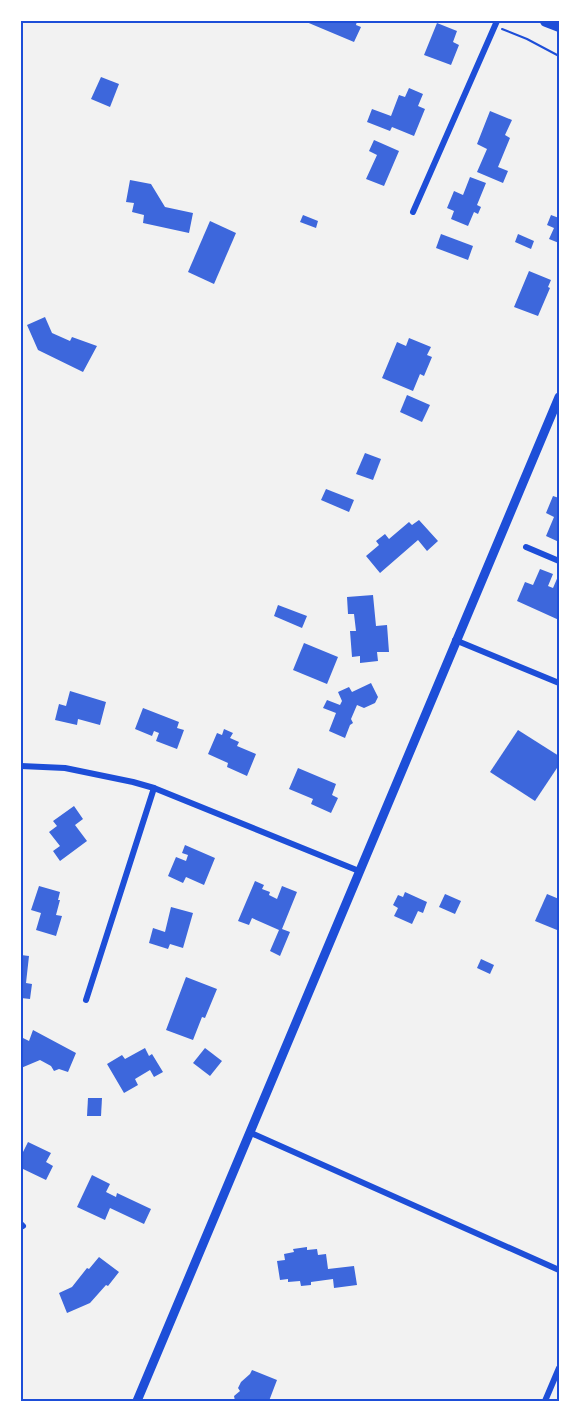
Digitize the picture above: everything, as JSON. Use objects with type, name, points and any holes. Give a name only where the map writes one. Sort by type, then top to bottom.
[{"type":"main road","points":[[546,21],[559,27]]},
{"type":"street","points":[[413,212],[497,21]]},
{"type":"street","points":[[137,1401],[455,640],[558,402]]},
{"type":"street","points":[[526,547],[559,561]]},
{"type":"street","points":[[455,640],[559,683]]},
{"type":"street","points":[[21,766],[65,768],[154,788],[359,871]]},
{"type":"street","points":[[86,1000],[154,788]]},
{"type":"street","points":[[249,1132],[559,1270]]},
{"type":"street","points":[[545,1401],[559,1368]]},
{"type":"path","points":[[509,32],[559,56]]},
{"type":"building","points":[[304,21],[357,21],[356,25],[361,27],[354,42]]},
{"type":"building","points":[[437,23],[457,31],[453,42],[459,45],[451,65],[424,55]]},
{"type":"building","points":[[101,77],[119,84],[110,107],[91,99]]},
{"type":"building","points":[[409,88],[423,94],[418,106],[425,109],[414,136],[392,127],[390,131],[367,122],[372,109],[391,116],[399,95],[405,97]]},
{"type":"building","points":[[490,111],[512,120],[505,135],[510,138],[498,167],[508,171],[503,183],[477,172],[487,149],[477,144]]},
{"type":"building","points":[[374,140],[399,151],[384,186],[366,179],[377,155],[369,151]]},
{"type":"building","points":[[470,177],[486,183],[477,205],[481,207],[478,214],[474,212],[468,226],[451,219],[454,211],[447,208],[454,191],[463,195]]},
{"type":"building","points":[[130,180],[151,184],[165,207],[193,213],[189,233],[143,223],[144,215],[132,212],[134,203],[126,202]]},
{"type":"building","points":[[303,215],[318,221],[316,228],[300,222]]},
{"type":"building","points":[[551,215],[559,218],[559,243],[549,239],[554,228],[547,225]]},
{"type":"building","points":[[210,221],[236,233],[214,284],[188,272]]},
{"type":"building","points":[[441,234],[473,246],[468,260],[436,248]]},
{"type":"building","points":[[518,234],[534,241],[531,249],[515,242]]},
{"type":"building","points":[[529,271],[551,280],[538,316],[514,307]]},
{"type":"building","points":[[45,317],[52,333],[70,341],[72,337],[97,346],[83,372],[38,350],[27,325]]},
{"type":"building","points":[[409,338],[431,347],[427,355],[432,357],[424,376],[420,374],[413,391],[382,378],[397,342],[406,346]]},
{"type":"building","points":[[407,395],[430,405],[422,422],[400,412]]},
{"type":"building","points":[[365,453],[381,459],[373,480],[356,474]]},
{"type":"building","points":[[326,489],[354,500],[349,512],[321,500]]},
{"type":"building","points":[[553,496],[559,498],[559,542],[546,536],[554,517],[546,513]]},
{"type":"building","points":[[419,520],[438,541],[427,551],[418,540],[380,573],[366,556],[379,545],[376,541],[385,534],[389,539],[409,522],[412,525]]},
{"type":"building","points":[[540,569],[553,574],[548,586],[553,588],[559,574],[559,620],[517,601],[525,582],[533,585]]},
{"type":"building","points":[[373,595],[376,626],[387,625],[389,652],[377,652],[378,661],[360,663],[360,656],[352,657],[350,631],[356,631],[354,614],[348,614],[347,597]]},
{"type":"building","points":[[278,605],[307,616],[302,628],[274,616]]},
{"type":"building","points":[[304,643],[338,657],[327,684],[293,670]]},
{"type":"building","points":[[371,683],[378,697],[375,703],[364,708],[357,705],[351,719],[353,723],[345,738],[329,731],[336,713],[323,708],[327,700],[340,705],[342,701],[338,692],[349,687],[352,692]]},
{"type":"building","points":[[70,691],[106,702],[100,725],[78,719],[77,725],[55,720],[59,704],[66,706]]},
{"type":"building","points":[[143,708],[179,722],[177,728],[184,730],[177,749],[156,741],[159,733],[154,731],[152,736],[135,729]]},
{"type":"building","points":[[224,729],[233,733],[230,738],[239,742],[237,746],[256,754],[247,776],[227,767],[228,763],[208,754],[217,733],[222,735]]},
{"type":"building","points":[[518,730],[559,756],[559,765],[535,801],[490,772]]},
{"type":"building","points":[[298,768],[336,784],[332,795],[338,798],[331,813],[311,804],[313,799],[289,789]]},
{"type":"building","points":[[74,806],[83,819],[75,825],[87,841],[60,861],[53,851],[60,846],[49,832],[57,826],[53,821]]},
{"type":"building","points":[[185,845],[215,858],[204,885],[186,877],[183,883],[168,876],[176,857],[186,861],[188,855],[182,853]]},
{"type":"building","points":[[255,881],[264,885],[262,889],[270,892],[269,895],[277,899],[282,886],[297,892],[282,929],[290,932],[280,956],[270,951],[279,930],[252,918],[249,925],[238,921]]},
{"type":"building","points":[[39,886],[60,892],[56,915],[62,916],[56,936],[36,930],[41,913],[31,910]]},
{"type":"building","points":[[405,892],[427,902],[423,913],[418,911],[412,924],[394,916],[398,908],[393,905],[398,895],[403,897]]},
{"type":"building","points":[[445,894],[461,901],[455,914],[439,907]]},
{"type":"building","points":[[547,894],[559,899],[557,930],[535,921]]},
{"type":"building","points":[[171,907],[193,913],[183,948],[170,944],[168,949],[149,943],[153,928],[165,932]]},
{"type":"building","points":[[21,955],[29,956],[26,983],[32,984],[30,999],[21,998]]},
{"type":"building","points":[[481,959],[494,965],[490,974],[477,968]]},
{"type":"building","points":[[186,977],[217,989],[193,1040],[166,1030]]},
{"type":"building","points":[[33,1030],[76,1053],[68,1072],[59,1069],[54,1071],[51,1066],[40,1060],[21,1068],[21,1037],[29,1041]]},
{"type":"building","points":[[145,1048],[149,1056],[152,1054],[163,1072],[154,1077],[150,1070],[135,1079],[138,1085],[124,1093],[107,1064],[122,1055],[125,1059]]},
{"type":"building","points":[[205,1048],[222,1061],[210,1076],[193,1063]]},
{"type":"building","points":[[88,1098],[102,1098],[101,1116],[87,1116]]},
{"type":"building","points":[[28,1142],[51,1153],[46,1162],[53,1166],[46,1180],[21,1168],[21,1156]]},
{"type":"building","points":[[92,1175],[110,1184],[106,1192],[116,1197],[117,1193],[151,1209],[144,1224],[110,1208],[105,1220],[77,1207]]},
{"type":"building","points":[[307,1247],[307,1250],[317,1249],[318,1255],[326,1254],[328,1269],[354,1266],[357,1285],[334,1288],[333,1279],[301,1286],[300,1281],[280,1280],[277,1261],[285,1260],[284,1254],[294,1252],[293,1249]]},
{"type":"building","points":[[99,1257],[119,1272],[90,1303],[67,1313],[59,1293],[72,1287]]},
{"type":"building","points":[[252,1370],[277,1380],[269,1401],[235,1401],[234,1396],[240,1391],[238,1388],[241,1382]]}]
